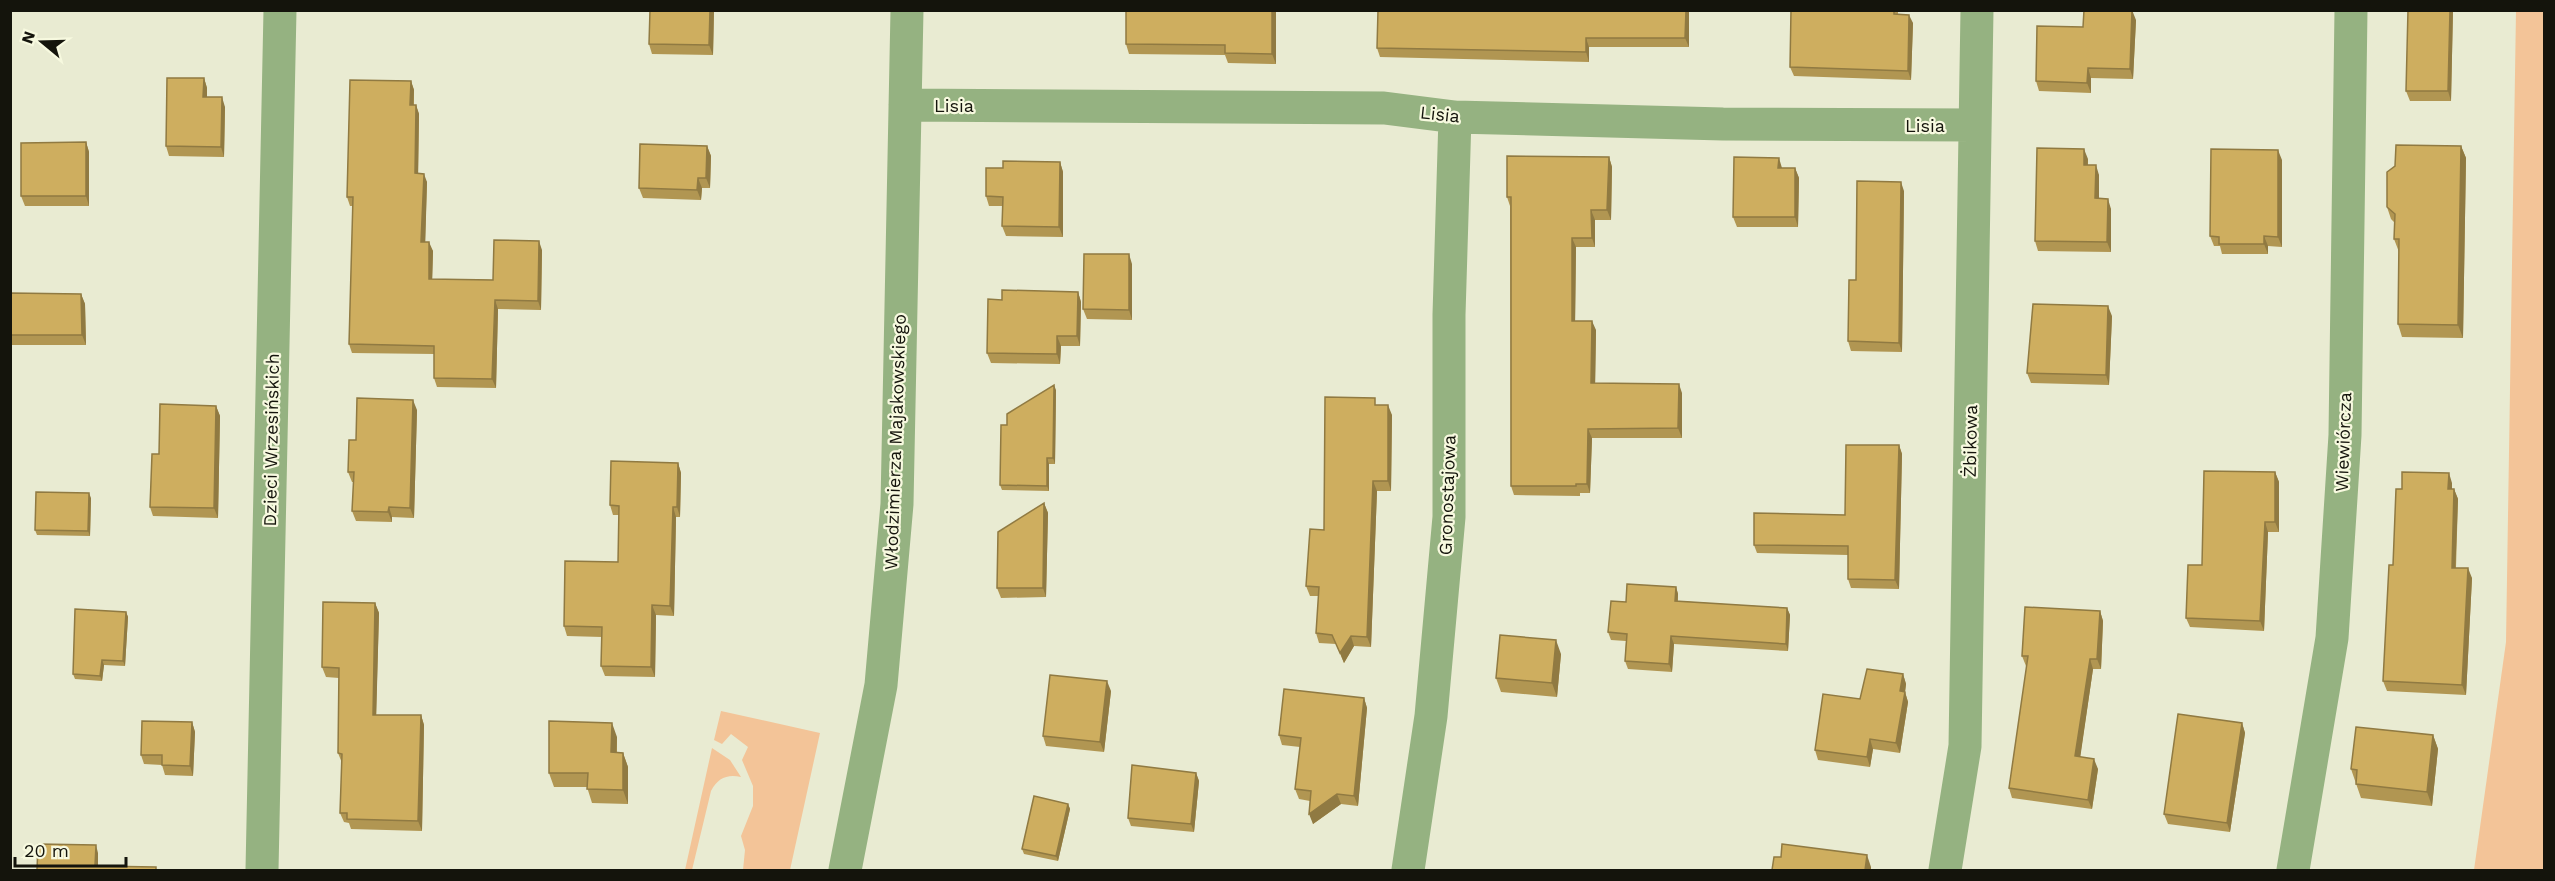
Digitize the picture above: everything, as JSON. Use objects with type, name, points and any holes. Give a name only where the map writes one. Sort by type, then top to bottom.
[{"type":"street","name":"Dzieci Wrzesińskich","points":[[262,870],[280,10]]},
{"type":"street","name":"Włodzimierza Majakowskiego","points":[[845,870],[881,685],[897,504],[907,10]]},
{"type":"street","name":"Żbikowa","points":[[1945,870],[1965,746],[1977,10]]},
{"type":"street","name":"Wiewiórcza","points":[[2293,870],[2332,638],[2345,435],[2350,10]]},
{"type":"street","name":"Lisia","points":[[904,105],[1384,108],[1455,117],[1723,124],[1975,125]]},
{"type":"street","name":"Gronostajowa","points":[[1408,870],[1431,716],[1449,517],[1449,315],[1455,117]]},
{"type":"shaded area","points":[[2516,11],[2544,11],[2544,870],[2474,870],[2506,642]]},
{"type":"shaded area","points":[[721,711],[820,733],[790,870],[743,870],[745,850],[741,836],[753,806],[753,786],[742,760],[748,747],[731,734],[722,744],[714,740]]},
{"type":"shaded area","points":[[712,748],[730,760],[741,777],[723,778],[711,791],[692,870],[685,870]]},
{"type":"building","points":[[650,10],[710,10],[709,45],[649,44]]},
{"type":"building","points":[[1126,10],[1272,10],[1272,54],[1225,53],[1225,45],[1126,44]]},
{"type":"building","points":[[1378,10],[1686,10],[1685,38],[1586,38],[1586,52],[1377,48]]},
{"type":"building","points":[[1791,10],[1894,10],[1894,14],[1909,15],[1908,71],[1790,67]]},
{"type":"building","points":[[2084,10],[2132,10],[2130,69],[2088,68],[2087,83],[2036,81],[2037,26],[2083,27]]},
{"type":"building","points":[[2408,10],[2450,10],[2448,91],[2406,91]]},
{"type":"building","points":[[167,78],[204,78],[203,97],[222,97],[221,147],[166,146]]},
{"type":"building","points":[[350,80],[411,81],[410,105],[416,105],[415,173],[424,174],[421,242],[429,242],[429,279],[493,280],[494,240],[539,241],[538,301],[495,300],[492,379],[434,378],[434,346],[349,344],[353,197],[347,197]]},
{"type":"building","points":[[86,142],[86,196],[21,196],[21,143]]},
{"type":"building","points":[[640,144],[707,146],[706,178],[698,178],[697,190],[639,188]]},
{"type":"building","points":[[2396,145],[2461,146],[2458,325],[2398,324],[2399,239],[2394,239],[2395,214],[2387,207],[2387,172],[2395,166]]},
{"type":"building","points":[[2037,148],[2084,149],[2084,165],[2096,165],[2095,198],[2108,199],[2107,242],[2035,241]]},
{"type":"building","points":[[2211,149],[2278,150],[2278,237],[2264,236],[2264,244],[2219,244],[2219,237],[2210,236]]},
{"type":"building","points":[[1507,156],[1609,157],[1607,210],[1591,210],[1592,238],[1572,238],[1572,321],[1592,321],[1591,383],[1679,384],[1678,428],[1588,429],[1587,484],[1511,486],[1511,197],[1507,197]]},
{"type":"building","points":[[1734,157],[1779,158],[1778,168],[1795,168],[1795,217],[1733,217]]},
{"type":"building","points":[[1003,161],[1060,162],[1059,227],[1002,226],[1003,197],[986,196],[986,168],[1003,168]]},
{"type":"building","points":[[1857,181],[1901,182],[1899,343],[1848,341],[1849,280],[1856,280]]},
{"type":"building","points":[[1084,254],[1129,254],[1129,310],[1083,309]]},
{"type":"building","points":[[1002,290],[1078,292],[1077,336],[1057,336],[1057,354],[987,353],[988,299],[1002,300]]},
{"type":"building","points":[[10,293],[81,294],[82,335],[10,335]]},
{"type":"building","points":[[2033,304],[2108,306],[2106,375],[2027,373]]},
{"type":"building","points":[[1054,385],[1053,458],[1047,458],[1047,486],[1000,485],[1001,425],[1007,425],[1007,414]]},
{"type":"building","points":[[1325,397],[1375,398],[1375,405],[1388,405],[1388,481],[1373,481],[1367,637],[1351,636],[1340,653],[1332,635],[1316,633],[1319,587],[1306,586],[1310,529],[1324,530]]},
{"type":"building","points":[[357,398],[413,400],[410,508],[389,507],[388,512],[352,511],[354,472],[348,472],[349,440],[356,440]]},
{"type":"building","points":[[160,404],[216,406],[214,508],[150,507],[152,454],[159,454]]},
{"type":"building","points":[[1846,445],[1899,445],[1895,580],[1848,579],[1848,546],[1754,545],[1754,513],[1845,515]]},
{"type":"building","points":[[611,461],[678,463],[677,507],[673,507],[670,606],[652,605],[651,667],[601,666],[602,627],[564,626],[565,561],[618,562],[619,506],[610,505]]},
{"type":"building","points":[[2204,471],[2275,472],[2275,522],[2265,522],[2260,621],[2186,618],[2188,565],[2202,565]]},
{"type":"building","points":[[2402,472],[2449,473],[2448,489],[2454,489],[2452,568],[2468,568],[2462,685],[2383,681],[2389,565],[2393,565],[2396,489],[2402,489]]},
{"type":"building","points":[[36,492],[89,493],[88,531],[35,530]]},
{"type":"building","points":[[1044,503],[1043,588],[997,588],[998,532]]},
{"type":"building","points":[[1627,584],[1676,587],[1675,601],[1787,608],[1786,644],[1671,636],[1669,664],[1625,661],[1627,634],[1608,632],[1611,601],[1626,602]]},
{"type":"building","points":[[323,602],[375,603],[373,715],[421,715],[418,821],[347,819],[347,813],[340,813],[342,754],[338,753],[339,668],[322,667]]},
{"type":"building","points":[[2025,607],[2100,611],[2097,659],[2090,659],[2075,756],[2094,759],[2088,800],[2009,788],[2028,656],[2022,656]]},
{"type":"building","points":[[75,609],[126,612],[123,661],[102,660],[100,676],[73,674]]},
{"type":"building","points":[[1500,635],[1556,640],[1552,683],[1496,678]]},
{"type":"building","points":[[1867,669],[1903,674],[1900,691],[1905,692],[1896,743],[1870,739],[1867,757],[1815,750],[1823,694],[1860,699]]},
{"type":"building","points":[[1050,675],[1107,681],[1100,742],[1043,736]]},
{"type":"building","points":[[1284,689],[1364,698],[1354,796],[1337,794],[1309,814],[1311,791],[1295,789],[1301,738],[1279,735]]},
{"type":"building","points":[[2178,714],[2242,723],[2227,823],[2164,814]]},
{"type":"building","points":[[142,721],[192,722],[190,766],[162,765],[162,755],[141,755]]},
{"type":"building","points":[[549,721],[612,723],[611,752],[623,753],[623,790],[587,789],[588,773],[549,773]]},
{"type":"building","points":[[2356,727],[2433,735],[2427,792],[2356,784],[2357,770],[2351,769]]},
{"type":"building","points":[[1132,765],[1196,773],[1191,824],[1128,818]]},
{"type":"building","points":[[1034,796],[1068,804],[1056,856],[1022,849]]},
{"type":"building","points":[[38,844],[96,845],[95,866],[156,867],[156,870],[37,870]]},
{"type":"building","points":[[1782,844],[1867,855],[1865,870],[1772,870],[1774,857],[1781,857]]}]
